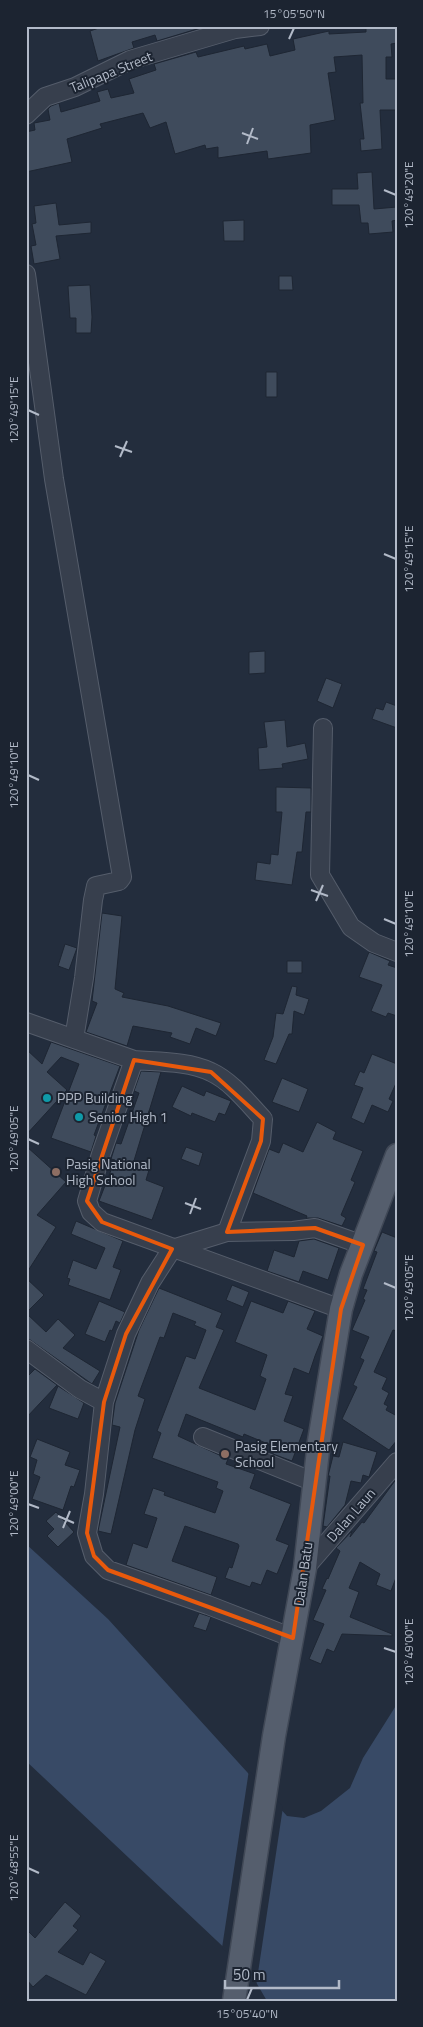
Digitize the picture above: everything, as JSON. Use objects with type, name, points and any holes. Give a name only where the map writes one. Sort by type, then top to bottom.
[{"type":"main road","name":"Dalan Batu","points":[[234,2001],[274,1736],[304,1568],[319,1441],[340,1309],[351,1274],[397,1155]]},
{"type":"street","name":"Talipapa Street","points":[[26,115],[45,97],[75,87],[130,60],[235,29],[260,26]]},
{"type":"street","points":[[26,274],[54,479],[122,878],[120,881],[96,886],[92,900],[84,978],[74,1039]]},
{"type":"street","points":[[323,728],[320,875],[351,927],[374,944],[397,952]]},
{"type":"street","points":[[26,1022],[134,1060],[167,1062],[211,1072],[227,1083],[262,1119],[261,1141],[228,1232]]},
{"type":"street","points":[[134,1060],[87,1200],[91,1212],[102,1222],[340,1309]]},
{"type":"street","points":[[293,1638],[208,1605],[108,1570],[94,1556],[87,1532],[94,1494],[104,1402],[126,1334],[150,1283],[172,1249],[228,1232],[293,1231],[315,1228],[362,1245]]},
{"type":"street","points":[[26,1349],[80,1390],[104,1402]]},
{"type":"street","points":[[203,1437],[314,1482]]},
{"type":"street","name":"Dalan Laun","points":[[304,1568],[397,1462]]},
{"type":"highlighted area","points":[[134,1060],[211,1072],[263,1119],[261,1141],[227,1232],[315,1228],[363,1245],[341,1309],[293,1638],[108,1570],[94,1556],[87,1533],[104,1402],[126,1334],[172,1249],[102,1222],[87,1201]]},
{"type":"water","points":[[26,1544],[108,1619],[287,1816],[304,1818],[321,1811],[350,1788],[363,1758],[397,1704],[397,2001],[267,2001],[250,1972],[26,1761]]},
{"type":"pier","points":[[249,1770],[283,1807],[256,1986],[248,1973],[222,1948]]},
{"type":"building","points":[[105,26],[207,26],[157,41],[155,35],[132,42],[134,48],[98,61],[90,31]]},
{"type":"building","points":[[397,26],[397,43],[391,44],[392,57],[386,57],[386,79],[397,79],[397,110],[380,110],[382,149],[361,151],[360,139],[364,139],[360,103],[363,103],[362,55],[334,57],[336,72],[328,73],[335,120],[310,125],[311,153],[268,159],[267,151],[218,158],[218,147],[206,149],[205,145],[175,154],[166,122],[150,128],[143,113],[100,124],[102,128],[67,139],[72,162],[26,172],[26,132],[35,130],[34,123],[50,120],[48,109],[51,106],[59,103],[61,112],[100,101],[97,92],[108,89],[111,98],[134,93],[129,79],[156,70],[154,64],[196,52],[198,57],[244,46],[245,49],[267,44],[270,56],[295,50],[293,39],[329,31],[329,34],[366,32],[366,27]]},
{"type":"building","points":[[372,172],[374,209],[397,207],[397,220],[392,221],[393,232],[369,234],[368,223],[361,223],[359,205],[332,205],[332,189],[358,189],[357,173]]},
{"type":"building","points":[[56,203],[59,225],[91,222],[91,233],[56,236],[60,259],[34,264],[31,246],[36,245],[32,224],[36,223],[34,206]]},
{"type":"building","points":[[244,220],[244,241],[224,241],[223,221]]},
{"type":"building","points":[[279,276],[292,276],[293,290],[279,290]]},
{"type":"building","points":[[90,285],[91,333],[76,333],[76,318],[70,318],[68,286]]},
{"type":"building","points":[[266,372],[277,372],[277,397],[266,397]]},
{"type":"building","points":[[265,651],[265,673],[249,674],[249,652]]},
{"type":"building","points":[[326,678],[342,684],[333,708],[317,701]]},
{"type":"building","points":[[386,702],[397,706],[397,728],[372,719],[376,708],[383,710]]},
{"type":"building","points":[[285,720],[287,747],[305,743],[308,759],[282,764],[283,768],[259,770],[258,748],[267,747],[264,722]]},
{"type":"building","points":[[276,787],[311,788],[311,812],[306,812],[302,852],[297,852],[292,885],[255,880],[257,862],[270,864],[271,854],[278,855],[282,812],[276,812]]},
{"type":"building","points":[[102,913],[122,916],[115,989],[124,993],[122,997],[168,1006],[221,1023],[216,1036],[196,1028],[190,1044],[170,1037],[172,1033],[133,1026],[127,1046],[86,1032],[97,1003],[92,1001]]},
{"type":"building","points":[[65,944],[77,948],[69,970],[58,966]]},
{"type":"building","points":[[369,952],[390,961],[388,965],[397,968],[397,1016],[388,1013],[386,1017],[371,1011],[382,985],[359,977]]},
{"type":"building","points":[[287,961],[302,961],[302,973],[287,973]]},
{"type":"building","points":[[292,986],[297,987],[296,995],[309,999],[304,1015],[294,1011],[292,1034],[289,1034],[276,1064],[264,1060],[273,1037],[276,1013],[283,1014]]},
{"type":"building","points":[[51,1042],[120,1066],[94,1135],[96,1136],[91,1152],[51,1138],[79,1064],[61,1057],[47,1072],[67,1090],[26,1135],[26,1049],[42,1064]]},
{"type":"building","points":[[372,1054],[397,1064],[397,1081],[389,1099],[393,1101],[388,1112],[372,1105],[364,1124],[351,1118],[363,1088],[354,1085],[360,1071],[364,1073]]},
{"type":"building","points":[[141,1071],[161,1072],[133,1164],[149,1170],[146,1180],[164,1187],[152,1220],[99,1201],[115,1160],[111,1159],[116,1143],[121,1144],[139,1093],[134,1091]]},
{"type":"building","points":[[282,1078],[308,1089],[299,1112],[272,1102]]},
{"type":"building","points":[[182,1086],[204,1096],[206,1091],[231,1101],[225,1115],[219,1113],[215,1122],[192,1113],[191,1116],[172,1107]]},
{"type":"building","points":[[317,1122],[336,1132],[333,1139],[363,1151],[351,1180],[355,1182],[341,1215],[346,1218],[342,1226],[318,1218],[306,1218],[307,1216],[253,1193],[269,1149],[279,1153],[283,1143],[303,1152]]},
{"type":"building","points":[[26,1146],[66,1182],[37,1215],[56,1227],[26,1274]]},
{"type":"building","points":[[186,1147],[203,1153],[199,1166],[181,1159]]},
{"type":"building","points":[[76,1221],[123,1241],[113,1267],[121,1270],[110,1300],[68,1285],[70,1279],[67,1278],[73,1260],[96,1269],[105,1248],[71,1234]]},
{"type":"building","points":[[382,1232],[397,1238],[397,1331],[393,1330],[374,1372],[387,1378],[382,1389],[389,1393],[384,1404],[388,1406],[386,1410],[397,1416],[397,1440],[389,1450],[342,1419],[357,1387],[353,1385],[364,1360],[360,1358],[369,1337],[352,1330],[365,1300],[363,1299],[367,1290],[363,1289],[377,1252],[374,1251]]},
{"type":"building","points":[[314,1239],[339,1248],[328,1280],[303,1271],[299,1282],[267,1271],[274,1250],[294,1257],[299,1241]]},
{"type":"building","points":[[26,1278],[44,1295],[26,1313]]},
{"type":"building","points":[[232,1285],[249,1292],[243,1307],[226,1300]]},
{"type":"building","points":[[159,1288],[222,1313],[216,1327],[224,1330],[199,1388],[255,1410],[266,1379],[260,1376],[267,1355],[235,1342],[251,1301],[283,1313],[288,1301],[315,1311],[307,1329],[323,1336],[309,1374],[294,1368],[285,1394],[293,1396],[284,1421],[304,1429],[292,1461],[273,1454],[273,1446],[244,1434],[243,1437],[186,1414],[178,1436],[228,1459],[226,1464],[255,1474],[250,1488],[291,1504],[276,1540],[289,1545],[277,1574],[267,1570],[261,1585],[252,1582],[250,1587],[225,1578],[229,1567],[232,1568],[238,1544],[185,1526],[172,1561],[217,1577],[211,1595],[126,1565],[133,1543],[147,1548],[157,1518],[144,1514],[153,1488],[165,1492],[164,1495],[215,1513],[223,1491],[216,1488],[218,1482],[152,1458],[161,1433],[157,1431],[186,1356],[195,1359],[206,1330],[194,1325],[196,1322],[173,1313],[164,1338],[160,1337],[138,1396],[145,1399],[135,1430],[111,1534],[98,1531],[120,1427],[112,1425],[115,1403],[139,1330]]},
{"type":"building","points":[[99,1301],[125,1312],[120,1323],[116,1321],[112,1331],[110,1330],[105,1342],[85,1334]]},
{"type":"building","points":[[26,1313],[46,1332],[58,1319],[75,1335],[63,1348],[100,1371],[92,1384],[26,1337]]},
{"type":"building","points":[[35,1369],[57,1385],[26,1418],[26,1378]]},
{"type":"building","points":[[58,1386],[84,1403],[78,1419],[49,1408]]},
{"type":"building","points":[[37,1439],[70,1452],[65,1465],[80,1470],[74,1487],[71,1486],[63,1510],[32,1499],[40,1477],[33,1474],[37,1460],[30,1457]]},
{"type":"building","points":[[343,1442],[377,1452],[369,1477],[363,1475],[361,1483],[351,1481],[345,1505],[327,1527],[323,1526],[330,1476],[328,1476],[333,1456],[339,1457]]},
{"type":"building","points":[[397,1478],[397,1575],[391,1591],[376,1585],[380,1574],[360,1562],[349,1588],[359,1592],[350,1617],[392,1634],[392,1636],[342,1634],[334,1652],[327,1649],[321,1664],[309,1659],[324,1624],[313,1620],[326,1590],[322,1589],[340,1551],[336,1548],[352,1531],[350,1537],[362,1522],[364,1523]]},
{"type":"building","points":[[56,1512],[74,1532],[58,1547],[47,1536],[54,1529],[46,1521]]},
{"type":"building","points":[[199,1613],[211,1617],[206,1631],[193,1627]]},
{"type":"building","points":[[65,1902],[81,1916],[73,1926],[78,1930],[58,1952],[83,1965],[90,1952],[106,1961],[86,1995],[46,1975],[33,1987],[26,1979],[26,1929],[35,1938]]},
{"type":"place","name":"PPP Building","points":[[47,1098]]},
{"type":"place","name":"Senior High 1","points":[[79,1117]]},
{"type":"place","name":"Pasig National High School","points":[[56,1172]]},
{"type":"place","name":"Pasig Elementary School","points":[[225,1454]]}]
